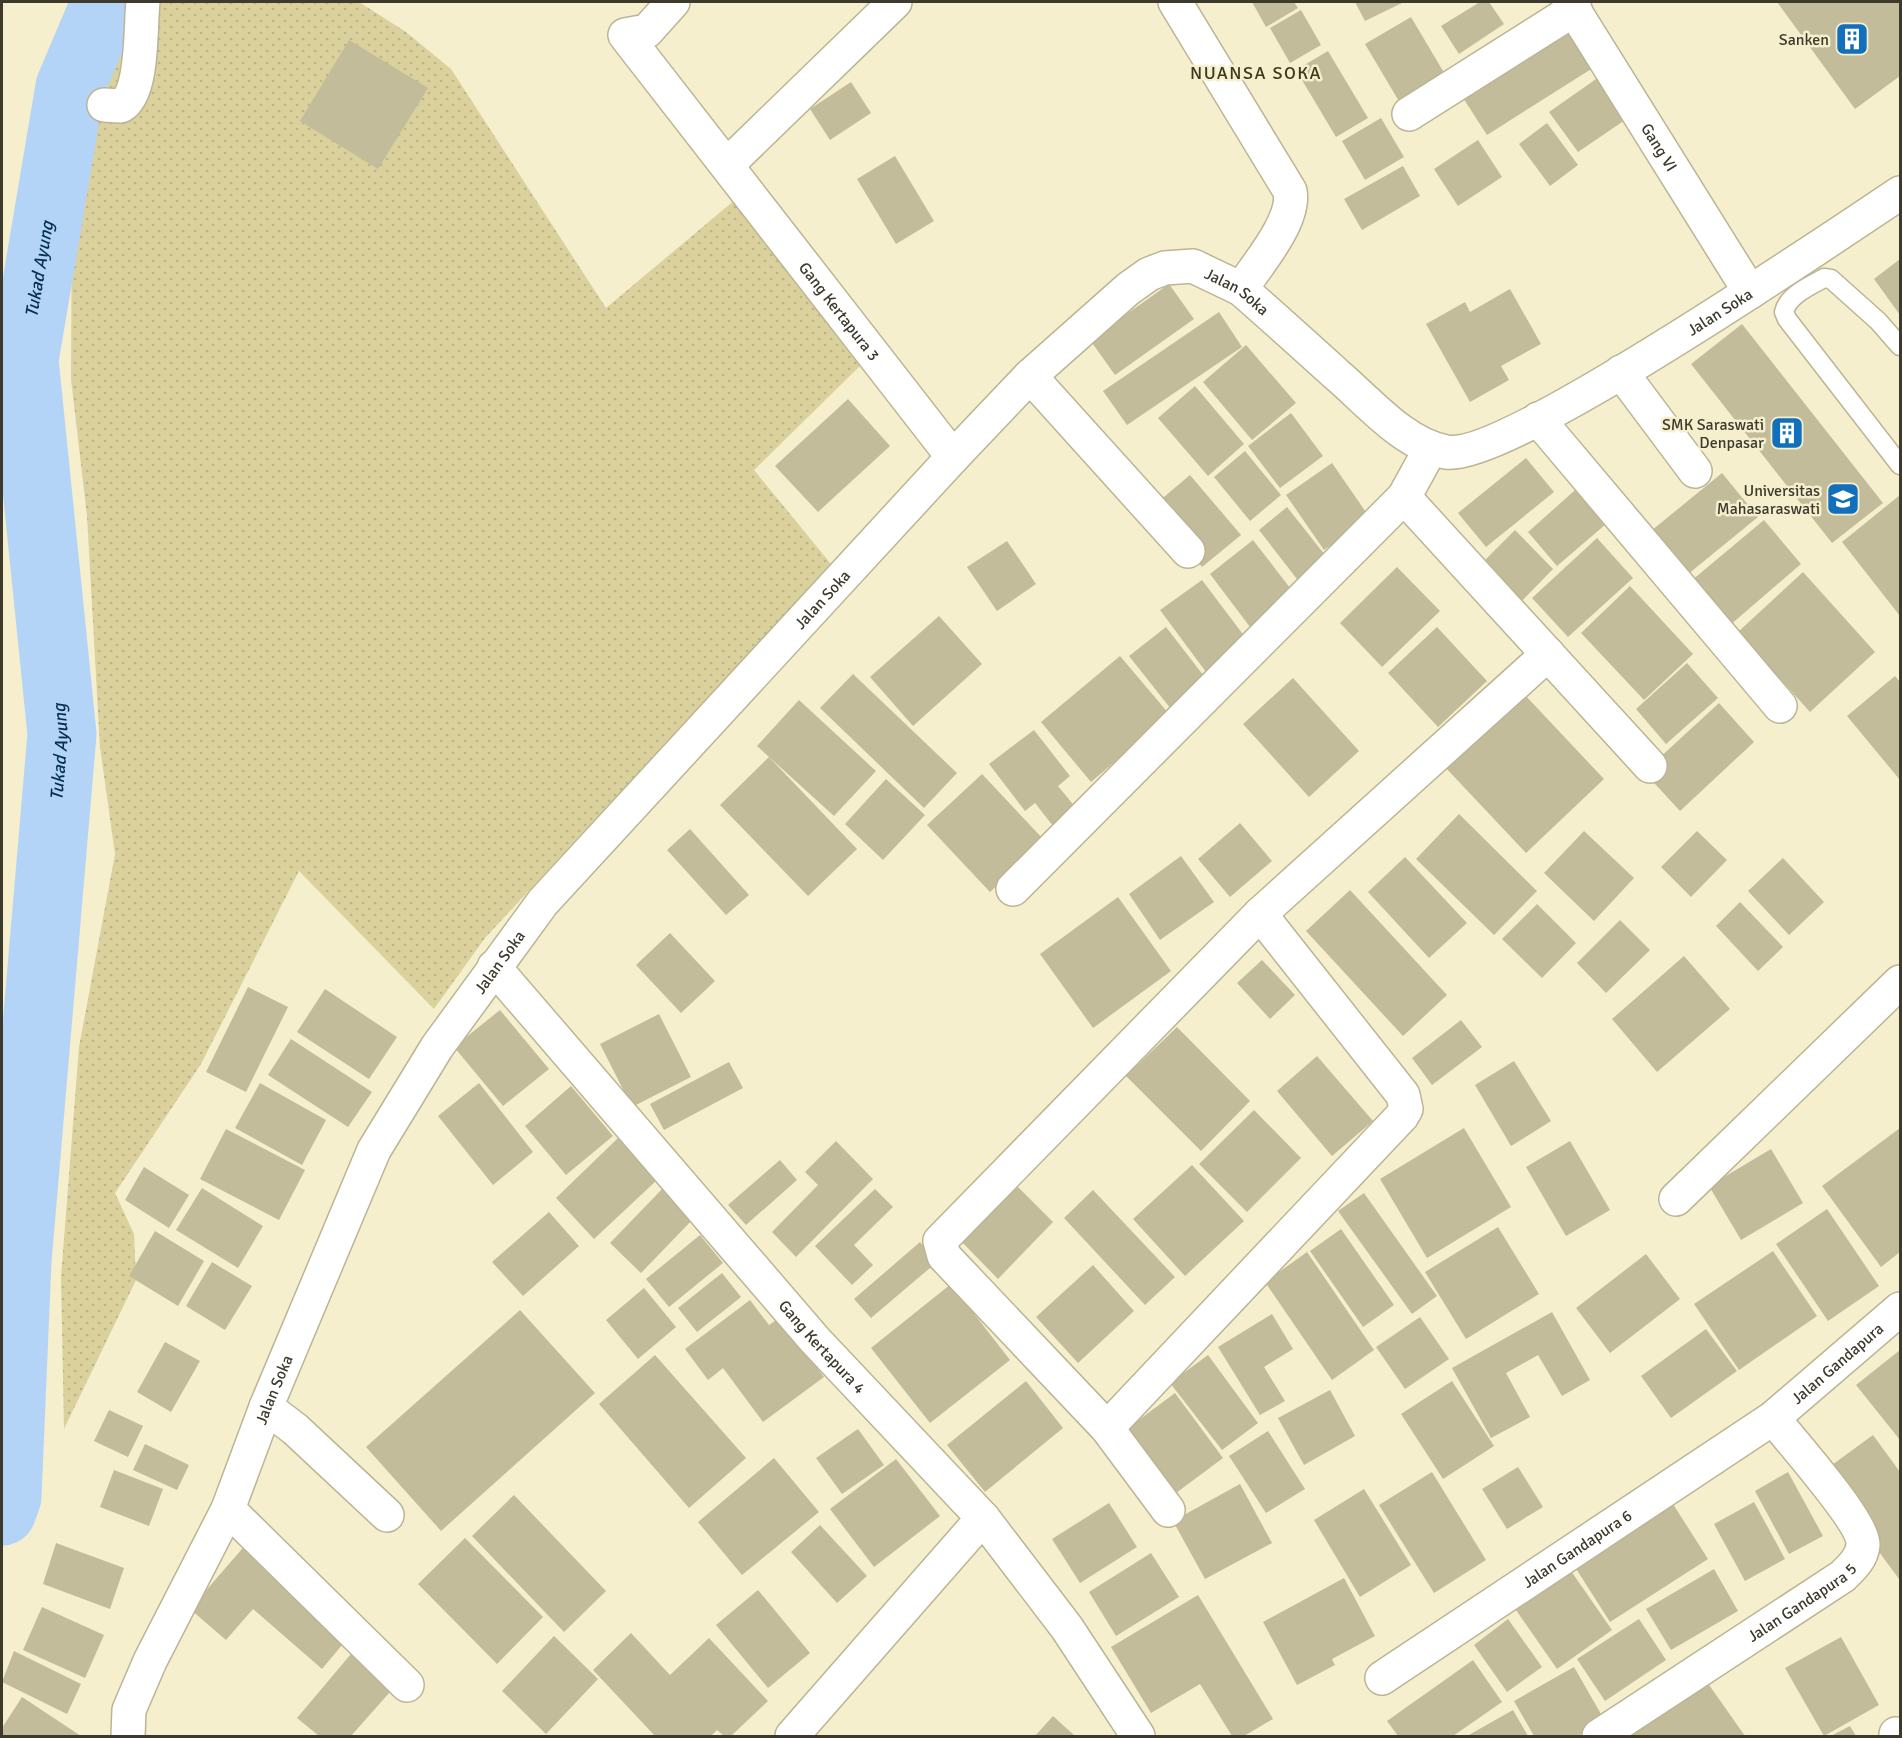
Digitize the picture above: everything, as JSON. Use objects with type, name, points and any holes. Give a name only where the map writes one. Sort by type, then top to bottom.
[{"type":"street","points":[[104,105],[121,106],[130,99],[136,82],[143,2]]},
{"type":"street","name":"Gang Kertapura 3","points":[[674,2],[647,31],[625,35],[953,457]]},
{"type":"street","points":[[727,165],[895,2]]},
{"type":"street","points":[[1175,2],[1290,191],[1292,201],[1288,216],[1241,289]]},
{"type":"street","points":[[1409,114],[1572,5]]},
{"type":"street","name":"Gang VI","points":[[1572,5],[1750,292]]},
{"type":"street","name":"Jalan Soka","points":[[128,1737],[129,1710],[150,1661],[228,1509],[266,1407],[374,1150],[437,1047],[543,902],[1030,376],[1149,274],[1165,268],[1193,266],[1241,289],[1399,430],[1431,448],[1448,452],[1463,452],[1538,418],[1620,372],[1750,292],[1792,281],[1900,193]]},
{"type":"street","points":[[1620,372],[1695,471]]},
{"type":"street","points":[[1030,376],[1188,551]]},
{"type":"street","points":[[1538,418],[1780,706]]},
{"type":"street","points":[[1013,889],[1404,497],[1431,448]]},
{"type":"street","points":[[1404,497],[1650,766]]},
{"type":"street","points":[[1168,1510],[1107,1428],[944,1256],[940,1241],[1260,914],[1548,654]]},
{"type":"street","points":[[1107,1428],[1402,1116],[1406,1109],[1403,1095],[1260,914]]},
{"type":"street","name":"Gang Kertapura 4","points":[[494,967],[816,1340],[983,1518],[1067,1628],[1138,1737]]},
{"type":"street","points":[[1676,1198],[1900,982]]},
{"type":"street","name":"Jalan Gandapura","points":[[1773,1418],[1900,1309]]},
{"type":"street","points":[[266,1407],[294,1429],[387,1515]]},
{"type":"street","name":"Jalan Gandapura 6","points":[[1382,1678],[1773,1418]]},
{"type":"street","name":"Jalan Gandapura 5","points":[[1599,1737],[1843,1576],[1858,1561],[1863,1545],[1861,1533],[1833,1493],[1773,1418]]},
{"type":"street","points":[[228,1509],[407,1685]]},
{"type":"street","points":[[792,1737],[983,1518]]},
{"type":"lane","points":[[1900,346],[1878,321],[1831,279],[1792,281],[1784,312],[1787,319],[1900,465]]},
{"type":"shaded area","points":[[145,2],[359,2],[406,32],[451,69],[606,308],[736,199],[861,365],[754,470],[831,564],[485,938],[434,1009],[299,871],[201,1064],[115,1193],[134,1234],[136,1280],[64,1429],[61,1277],[79,1047],[115,854],[100,747],[87,516],[71,379],[72,199],[104,83]]},
{"type":"building","points":[[1252,2],[1294,2],[1298,8],[1266,27]]},
{"type":"building","points":[[1355,2],[1404,2],[1365,21]]},
{"type":"building","points":[[1480,2],[1489,2],[1504,24],[1459,54],[1441,26]]},
{"type":"building","name":"Sanken","points":[[1777,2],[1900,2],[1900,76],[1855,109]]},
{"type":"building","points":[[1301,10],[1321,45],[1290,63],[1270,28]]},
{"type":"building","points":[[1411,17],[1446,76],[1400,103],[1365,44]]},
{"type":"building","points":[[1573,29],[1596,66],[1487,135],[1463,98]]},
{"type":"building","points":[[349,40],[428,88],[378,169],[300,121]]},
{"type":"building","points":[[1328,51],[1368,118],[1336,137],[1296,70]]},
{"type":"building","points":[[1599,77],[1628,118],[1578,152],[1549,112]]},
{"type":"building","points":[[851,82],[871,113],[830,140],[810,109]]},
{"type":"building","points":[[1381,118],[1404,157],[1365,180],[1342,141]]},
{"type":"building","points":[[1547,123],[1578,165],[1550,186],[1519,144]]},
{"type":"building","points":[[1478,140],[1502,177],[1458,206],[1434,169]]},
{"type":"building","points":[[895,156],[934,221],[896,244],[857,179]]},
{"type":"building","points":[[1403,166],[1420,196],[1362,230],[1344,199]]},
{"type":"building","points":[[1900,259],[1900,315],[1874,279]]},
{"type":"building","points":[[1169,284],[1194,319],[1115,375],[1090,340]]},
{"type":"building","points":[[1510,289],[1541,344],[1501,366],[1509,380],[1470,402],[1426,324],[1465,302],[1470,312]]},
{"type":"building","points":[[1219,312],[1242,347],[1127,425],[1103,391]]},
{"type":"building","name":"SMK Saraswati Denpasar","points":[[1742,324],[1883,503],[1832,543],[1691,364]]},
{"type":"building","points":[[1246,345],[1296,403],[1252,440],[1203,382]]},
{"type":"building","points":[[1195,386],[1244,444],[1208,476],[1158,418]]},
{"type":"building","points":[[848,399],[890,446],[818,512],[775,466]]},
{"type":"building","points":[[1291,413],[1323,456],[1280,488],[1248,446]]},
{"type":"building","points":[[1245,451],[1281,495],[1250,521],[1214,477]]},
{"type":"building","points":[[1526,458],[1554,492],[1486,547],[1458,513]]},
{"type":"building","points":[[1332,463],[1370,518],[1324,550],[1286,495]]},
{"type":"building","points":[[1722,473],[1758,517],[1687,575],[1651,531]]},
{"type":"building","points":[[1190,475],[1241,535],[1202,567],[1152,507]]},
{"type":"building","points":[[1583,483],[1613,518],[1557,566],[1528,532]]},
{"type":"building","points":[[1900,495],[1900,616],[1842,542]]},
{"type":"building","points":[[1287,507],[1329,560],[1300,583],[1259,530]]},
{"type":"building","points":[[1764,520],[1801,564],[1729,626],[1691,581]]},
{"type":"building","points":[[1515,530],[1553,569],[1519,604],[1480,565]]},
{"type":"building","points":[[1597,538],[1633,578],[1568,637],[1532,598]]},
{"type":"building","points":[[1253,540],[1297,597],[1253,631],[1210,574]]},
{"type":"building","points":[[1007,541],[1036,584],[997,611],[967,567]]},
{"type":"building","points":[[1397,567],[1440,611],[1382,667],[1340,623]]},
{"type":"building","points":[[1803,572],[1875,652],[1810,712],[1738,632]]},
{"type":"building","points":[[1202,580],[1248,641],[1206,672],[1160,610]]},
{"type":"building","points":[[1630,586],[1693,654],[1644,700],[1581,633]]},
{"type":"building","points":[[939,616],[982,664],[913,726],[870,677]]},
{"type":"building","points":[[1166,627],[1207,680],[1171,709],[1129,656]]},
{"type":"building","points":[[1437,627],[1487,681],[1438,727],[1388,673]]},
{"type":"building","points":[[1120,656],[1170,715],[1091,782],[1041,722]]},
{"type":"building","points":[[1687,663],[1718,698],[1666,744],[1636,709]]},
{"type":"building","points":[[853,674],[957,773],[924,808],[820,708]]},
{"type":"building","points":[[1895,676],[1900,682],[1900,780],[1847,716]]},
{"type":"building","points":[[1293,678],[1359,751],[1309,797],[1243,724]]},
{"type":"building","points":[[1522,692],[1604,779],[1526,853],[1444,766]]},
{"type":"building","points":[[799,700],[876,771],[834,816],[757,746]]},
{"type":"building","points":[[1719,703],[1754,742],[1680,811],[1644,772]]},
{"type":"building","points":[[1034,730],[1070,776],[1058,786],[1076,808],[1053,826],[1035,803],[1025,811],[989,764]]},
{"type":"building","points":[[769,757],[857,849],[808,896],[720,805]]},
{"type":"building","points":[[982,774],[1045,841],[990,892],[927,825]]},
{"type":"building","points":[[886,779],[925,815],[883,860],[845,824]]},
{"type":"building","points":[[1459,814],[1537,891],[1494,935],[1416,859]]},
{"type":"building","points":[[1240,823],[1272,861],[1230,897],[1198,859]]},
{"type":"building","points":[[690,829],[749,895],[726,915],[667,850]]},
{"type":"building","points":[[1584,831],[1634,878],[1594,921],[1544,873]]},
{"type":"building","points":[[1697,831],[1727,860],[1691,897],[1661,867]]},
{"type":"building","points":[[1181,856],[1214,902],[1160,940],[1129,894]]},
{"type":"building","points":[[1405,857],[1467,923],[1429,958],[1368,892]]},
{"type":"building","points":[[1783,858],[1824,902],[1789,935],[1748,891]]},
{"type":"building","points":[[1350,890],[1447,995],[1403,1036],[1306,931]]},
{"type":"building","points":[[1118,897],[1171,971],[1093,1028],[1040,954]]},
{"type":"building","points":[[1740,902],[1783,947],[1758,971],[1716,926]]},
{"type":"building","points":[[1537,904],[1576,943],[1542,978],[1502,939]]},
{"type":"building","points":[[1620,920],[1650,950],[1606,993],[1577,963]]},
{"type":"building","points":[[670,933],[715,981],[681,1013],[636,965]]},
{"type":"building","points":[[1684,956],[1730,1009],[1657,1072],[1612,1019]]},
{"type":"building","points":[[1262,960],[1295,995],[1270,1019],[1237,983]]},
{"type":"building","points":[[248,987],[288,1007],[246,1092],[206,1072]]},
{"type":"building","points":[[325,989],[397,1037],[369,1079],[297,1032]]},
{"type":"building","points":[[500,1010],[549,1069],[503,1106],[454,1047]]},
{"type":"building","points":[[659,1014],[691,1077],[632,1107],[600,1044]]},
{"type":"building","points":[[1461,1020],[1482,1047],[1432,1085],[1412,1058]]},
{"type":"building","points":[[1177,1027],[1250,1101],[1201,1151],[1126,1076]]},
{"type":"building","points":[[291,1039],[372,1092],[348,1127],[268,1075]]},
{"type":"building","points":[[1317,1056],[1373,1121],[1332,1156],[1277,1091]]},
{"type":"building","points":[[1514,1061],[1551,1121],[1511,1146],[1475,1085]]},
{"type":"building","points":[[729,1062],[743,1088],[664,1130],[650,1104]]},
{"type":"building","points":[[260,1083],[326,1120],[302,1165],[235,1128]]},
{"type":"building","points":[[479,1083],[533,1152],[493,1185],[438,1116]]},
{"type":"building","points":[[571,1086],[613,1136],[566,1175],[525,1126]]},
{"type":"building","points":[[1254,1110],[1301,1158],[1247,1212],[1199,1164]]},
{"type":"building","points":[[1464,1128],[1511,1207],[1427,1258],[1380,1179]]},
{"type":"building","points":[[1900,1128],[1900,1252],[1881,1267],[1822,1186]]},
{"type":"building","points":[[226,1129],[305,1170],[279,1220],[200,1179]]},
{"type":"building","points":[[618,1138],[657,1180],[594,1239],[556,1198]]},
{"type":"building","points":[[836,1141],[873,1179],[796,1257],[772,1232],[818,1185],[805,1172]]},
{"type":"building","points":[[1570,1141],[1610,1210],[1566,1236],[1526,1167]]},
{"type":"building","points":[[1771,1149],[1803,1203],[1741,1240],[1709,1186]]},
{"type":"building","points":[[780,1160],[797,1180],[746,1225],[728,1205]]},
{"type":"building","points":[[1192,1165],[1244,1221],[1185,1276],[1133,1219]]},
{"type":"building","points":[[144,1167],[189,1195],[169,1228],[125,1200]]},
{"type":"building","points":[[1016,1185],[1053,1222],[998,1279],[961,1241]]},
{"type":"building","points":[[665,1186],[696,1216],[641,1273],[610,1243]]},
{"type":"building","points":[[202,1188],[263,1226],[238,1268],[176,1230]]},
{"type":"building","points":[[875,1189],[893,1207],[854,1245],[873,1265],[852,1285],[815,1246]]},
{"type":"building","points":[[1093,1190],[1175,1277],[1145,1305],[1064,1218]]},
{"type":"building","points":[[1364,1193],[1437,1296],[1412,1314],[1338,1211]]},
{"type":"building","points":[[1827,1209],[1879,1286],[1828,1321],[1776,1244]]},
{"type":"building","points":[[549,1212],[579,1246],[523,1296],[492,1262]]},
{"type":"building","points":[[1498,1227],[1539,1294],[1466,1339],[1425,1272]]},
{"type":"building","points":[[1341,1229],[1394,1305],[1363,1327],[1310,1251]]},
{"type":"building","points":[[155,1231],[204,1261],[178,1306],[129,1276]]},
{"type":"building","points":[[700,1235],[723,1263],[669,1307],[646,1279]]},
{"type":"building","points":[[920,1242],[937,1262],[871,1318],[854,1299]]},
{"type":"building","points":[[1773,1251],[1817,1316],[1739,1370],[1694,1304]]},
{"type":"building","points":[[1307,1252],[1374,1350],[1332,1380],[1265,1282]]},
{"type":"building","points":[[1646,1254],[1680,1299],[1610,1353],[1576,1308]]},
{"type":"building","points":[[212,1262],[252,1286],[225,1330],[186,1306]]},
{"type":"building","points":[[1093,1265],[1134,1311],[1078,1363],[1036,1317]]},
{"type":"building","points":[[722,1273],[741,1297],[697,1332],[678,1308]]},
{"type":"building","points":[[951,1284],[1010,1360],[930,1423],[871,1348]]},
{"type":"building","points":[[644,1288],[676,1327],[638,1359],[606,1320]]},
{"type":"building","points":[[750,1300],[769,1325],[779,1318],[824,1377],[763,1422],[723,1368],[708,1380],[685,1349]]},
{"type":"building","points":[[520,1310],[595,1393],[441,1531],[366,1447]]},
{"type":"building","points":[[1552,1312],[1590,1380],[1562,1396],[1538,1355],[1506,1373],[1530,1417],[1491,1438],[1452,1368]]},
{"type":"building","points":[[1272,1314],[1293,1349],[1264,1367],[1285,1401],[1260,1415],[1218,1347]]},
{"type":"building","points":[[1420,1317],[1449,1359],[1405,1389],[1376,1347]]},
{"type":"building","points":[[1706,1329],[1737,1371],[1671,1418],[1641,1376]]},
{"type":"building","points":[[165,1342],[200,1361],[171,1412],[137,1392]]},
{"type":"building","points":[[1900,1350],[1900,1440],[1856,1385]]},
{"type":"building","points":[[655,1355],[746,1458],[689,1508],[599,1404]]},
{"type":"building","points":[[1208,1355],[1258,1423],[1222,1450],[1170,1383]]},
{"type":"building","points":[[1026,1381],[1063,1428],[985,1492],[947,1445]]},
{"type":"building","points":[[1452,1381],[1494,1446],[1443,1479],[1401,1414]]},
{"type":"building","points":[[1330,1390],[1355,1436],[1304,1465],[1278,1418]]},
{"type":"building","points":[[1175,1393],[1223,1458],[1168,1499],[1120,1434]]},
{"type":"building","points":[[109,1410],[143,1426],[128,1457],[94,1441]]},
{"type":"building","points":[[858,1429],[884,1465],[842,1494],[816,1458]]},
{"type":"building","points":[[1268,1431],[1305,1489],[1266,1513],[1229,1456]]},
{"type":"building","points":[[1873,1435],[1900,1472],[1899,1579],[1821,1473]]},
{"type":"building","points":[[145,1444],[189,1465],[177,1490],[133,1470]]},
{"type":"building","points":[[774,1458],[819,1512],[742,1575],[698,1522]]},
{"type":"building","points":[[896,1459],[940,1516],[874,1567],[830,1509]]},
{"type":"building","points":[[1518,1467],[1543,1507],[1507,1529],[1482,1489]]},
{"type":"building","points":[[114,1470],[163,1489],[149,1526],[100,1507]]},
{"type":"building","points":[[1432,1472],[1486,1560],[1434,1593],[1379,1505]]},
{"type":"building","points":[[1788,1472],[1823,1536],[1789,1554],[1755,1491]]},
{"type":"building","points":[[1240,1484],[1272,1543],[1205,1579],[1173,1521]]},
{"type":"building","points":[[1364,1489],[1411,1565],[1360,1597],[1314,1520]]},
{"type":"building","points":[[514,1495],[606,1591],[564,1632],[472,1536]]},
{"type":"building","points":[[1754,1502],[1785,1559],[1745,1581],[1714,1524]]},
{"type":"building","points":[[1109,1503],[1137,1547],[1080,1583],[1052,1539]]},
{"type":"building","points":[[1673,1504],[1708,1559],[1610,1622],[1575,1567]]},
{"type":"building","points":[[820,1525],[867,1576],[837,1603],[791,1552]]},
{"type":"building","points":[[465,1538],[543,1617],[497,1664],[418,1584]]},
{"type":"building","points":[[248,1542],[352,1633],[322,1669],[253,1609],[226,1640],[190,1609]]},
{"type":"building","points":[[56,1543],[124,1568],[110,1609],[43,1584]]},
{"type":"building","points":[[1151,1553],[1179,1597],[1116,1636],[1089,1592]]},
{"type":"building","points":[[1714,1569],[1738,1611],[1671,1650],[1646,1609]]},
{"type":"building","points":[[1571,1571],[1612,1630],[1557,1669],[1516,1610]]},
{"type":"building","points":[[1344,1578],[1375,1636],[1332,1659],[1335,1665],[1297,1685],[1263,1622]]},
{"type":"building","points":[[758,1590],[810,1653],[768,1688],[716,1625]]},
{"type":"building","points":[[1198,1595],[1273,1719],[1244,1736],[1232,1736],[1200,1684],[1151,1713],[1111,1647]]},
{"type":"building","points":[[42,1607],[104,1635],[85,1678],[23,1650]]},
{"type":"building","points":[[1508,1619],[1542,1667],[1507,1692],[1474,1645]]},
{"type":"building","points":[[1639,1619],[1666,1660],[1605,1701],[1577,1659]]},
{"type":"building","points":[[631,1633],[670,1675],[709,1638],[768,1701],[731,1736],[724,1736],[717,1730],[711,1736],[655,1736],[593,1670]]},
{"type":"building","points":[[554,1636],[598,1679],[546,1734],[502,1691]]},
{"type":"building","points":[[1841,1637],[1879,1705],[1824,1736],[1785,1668]]},
{"type":"building","points":[[356,1648],[397,1684],[351,1736],[319,1736],[297,1718]]},
{"type":"building","points":[[14,1651],[81,1684],[67,1714],[2,1682]]},
{"type":"building","points":[[1473,1660],[1502,1702],[1453,1736],[1398,1736],[1387,1721]]},
{"type":"building","points":[[1574,1667],[1605,1721],[1578,1736],[1534,1736],[1514,1701]]},
{"type":"building","points":[[1700,1672],[1745,1736],[1628,1736]]},
{"type":"building","points":[[22,1697],[81,1736],[2,1736],[2,1728]]},
{"type":"building","points":[[1513,1710],[1528,1736],[1467,1736]]},
{"type":"building","points":[[1053,1716],[1075,1736],[1035,1736]]},
{"type":"building","points":[[1850,1726],[1856,1736],[1831,1736]]},
{"type":"waterway","name":"Tukad Ayung","points":[[2,1511],[7,1497],[17,1261],[62,734],[24,360],[70,87],[106,2]]},
{"type":"place","name":"Sanken","points":[[1852,39]]},
{"type":"place","name":"SMK Saraswati Denpasar","points":[[1787,433]]},
{"type":"place","name":"Universitas Mahasaraswati","points":[[1843,499]]},
{"type":"district","name":"NUANSA SOKA","points":[[1256,73]]}]
